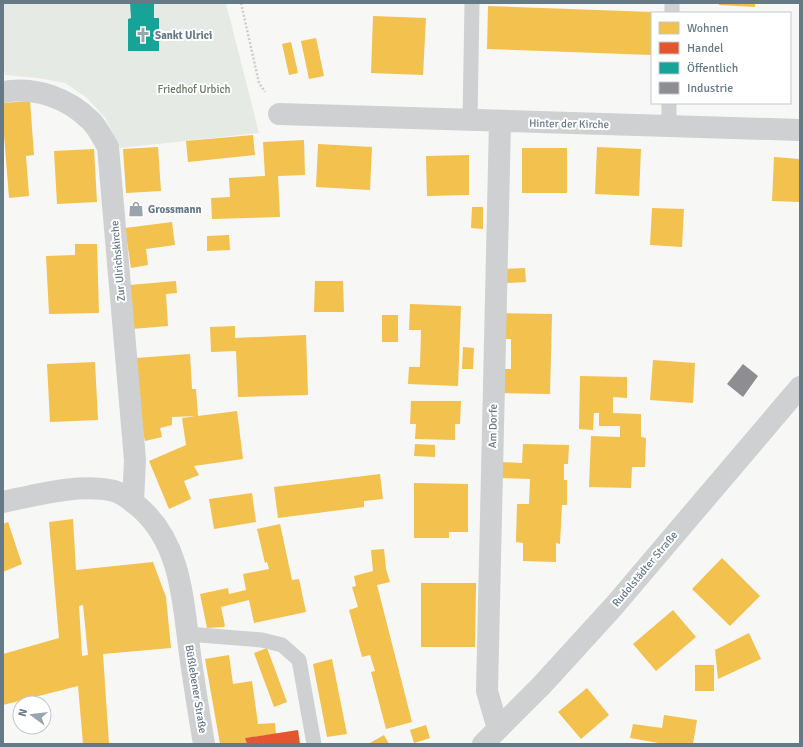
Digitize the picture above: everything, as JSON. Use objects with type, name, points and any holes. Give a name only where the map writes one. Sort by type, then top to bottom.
[{"type":"street","name":"Zur Ulrichskirche","points":[[3,92],[13,90],[45,92],[72,105],[92,122],[108,147],[135,460],[133,502]]},
{"type":"street","name":"Hinter der Kirche","points":[[279,114],[500,122],[800,130]]},
{"type":"street","name":"Am Dorfe","points":[[491,737],[487,691],[500,122]]},
{"type":"street","name":"Rudolstädter Straße","points":[[491,737],[541,686],[614,606],[800,387]]},
{"type":"street","name":"Büßlebener Straße","points":[[3,502],[43,494],[86,488],[115,491],[133,502],[149,515],[172,552],[181,584],[204,744]]},
{"type":"lane","points":[[470,120],[472,3]]},
{"type":"lane","points":[[669,104],[669,126]]},
{"type":"lane","name":"Büßlebener Straße","points":[[187,634],[262,640],[282,645],[299,660],[314,744]]},
{"type":"path","points":[[241,3],[259,83],[279,114]]},
{"type":"green space","name":"Friedhof Urbich","points":[[3,3],[130,3],[131,18],[128,19],[128,51],[159,51],[159,19],[154,18],[154,3],[226,3],[259,133],[120,148],[106,119],[87,98],[65,83],[38,78],[5,75],[3,62]]},
{"type":"building: Wohnen","points":[[719,3],[755,3],[755,7],[719,5]]},
{"type":"building: Wohnen","points":[[488,6],[652,12],[651,55],[487,49]]},
{"type":"building: Wohnen","points":[[373,16],[426,18],[423,75],[371,73]]},
{"type":"building: Wohnen","points":[[316,38],[324,76],[309,79],[301,41]]},
{"type":"building: Wohnen","points":[[291,42],[298,73],[289,75],[282,44]]},
{"type":"building: Wohnen","points":[[30,101],[34,155],[26,156],[29,196],[9,198],[3,103]]},
{"type":"building: Wohnen","points":[[253,135],[255,155],[188,162],[186,141]]},
{"type":"building: Wohnen","points":[[304,140],[305,175],[278,176],[280,217],[212,219],[211,198],[230,197],[229,178],[265,176],[263,142]]},
{"type":"building: Wohnen","points":[[318,144],[372,147],[370,190],[316,187]]},
{"type":"building: Wohnen","points":[[158,147],[161,191],[126,193],[123,149]]},
{"type":"building: Wohnen","points":[[597,147],[641,149],[639,196],[595,194]]},
{"type":"building: Wohnen","points":[[522,148],[567,148],[567,193],[522,193]]},
{"type":"building: Wohnen","points":[[94,149],[97,202],[57,204],[54,151]]},
{"type":"building: Wohnen","points":[[469,155],[469,195],[427,196],[426,156]]},
{"type":"building: Wohnen","points":[[774,157],[800,159],[800,202],[772,201]]},
{"type":"building: Wohnen","points":[[472,207],[483,207],[483,229],[471,228]]},
{"type":"building: Wohnen","points":[[652,208],[684,209],[682,247],[650,245]]},
{"type":"building: Wohnen","points":[[172,222],[175,245],[146,249],[148,265],[131,268],[125,228]]},
{"type":"building: Wohnen","points":[[229,235],[230,250],[207,251],[207,236]]},
{"type":"building: Wohnen","points":[[75,244],[97,244],[99,313],[49,314],[46,256],[75,255]]},
{"type":"building: Wohnen","points":[[525,268],[526,282],[506,283],[505,269]]},
{"type":"building: Wohnen","points":[[176,281],[177,293],[166,294],[168,326],[132,329],[129,285]]},
{"type":"building: Wohnen","points":[[315,281],[343,281],[344,312],[314,312]]},
{"type":"building: Wohnen","points":[[410,304],[461,306],[458,386],[408,384],[409,367],[420,367],[421,330],[409,330]]},
{"type":"building: Wohnen","points":[[501,313],[552,314],[550,394],[498,393],[499,369],[511,369],[511,339],[501,339]]},
{"type":"building: Wohnen","points":[[382,315],[398,315],[398,342],[382,342]]},
{"type":"building: Wohnen","points":[[235,326],[235,338],[306,335],[308,395],[238,397],[236,351],[211,352],[210,327]]},
{"type":"building: Wohnen","points":[[463,347],[474,348],[473,369],[462,369]]},
{"type":"building: Wohnen","points":[[190,354],[192,389],[196,389],[198,416],[172,417],[172,425],[160,428],[162,437],[145,441],[140,420],[136,358]]},
{"type":"building: Wohnen","points":[[653,360],[695,363],[693,403],[650,400]]},
{"type":"building: Wohnen","points":[[95,362],[98,420],[50,422],[47,364]]},
{"type":"building: Wohnen","points":[[580,376],[627,377],[627,398],[613,397],[613,413],[641,414],[641,437],[646,438],[645,467],[632,467],[631,488],[589,487],[591,436],[620,437],[620,426],[599,426],[599,413],[594,413],[593,430],[579,429]]},
{"type":"building: Wohnen","points":[[411,401],[461,401],[460,424],[455,424],[455,440],[415,439],[416,424],[410,424]]},
{"type":"building: Wohnen","points":[[237,411],[243,459],[194,466],[199,475],[184,481],[191,499],[169,509],[149,461],[186,445],[182,418]]},
{"type":"building: Wohnen","points":[[415,444],[435,445],[435,457],[414,456]]},
{"type":"building: Wohnen","points":[[523,444],[569,445],[568,464],[564,464],[564,480],[567,480],[567,505],[562,505],[560,544],[556,543],[556,562],[523,561],[523,543],[516,542],[517,504],[529,504],[530,479],[500,478],[500,462],[522,463]]},
{"type":"building: Wohnen","points":[[380,474],[383,499],[364,501],[364,507],[278,518],[274,487]]},
{"type":"building: Wohnen","points":[[414,483],[468,484],[468,532],[449,532],[449,538],[414,538]]},
{"type":"building: Wohnen","points":[[252,493],[256,522],[214,529],[209,499]]},
{"type":"building: Wohnen","points":[[73,519],[76,570],[153,562],[166,597],[171,648],[103,654],[109,744],[83,744],[78,686],[42,695],[12,695],[12,703],[3,705],[3,654],[59,638],[49,522]],"holes":[[[83,605],[88,655],[82,656],[79,606]]]},
{"type":"building: Wohnen","points":[[8,522],[22,564],[3,572],[3,524]]},
{"type":"building: Wohnen","points":[[280,524],[292,580],[299,579],[306,612],[254,623],[249,600],[221,607],[225,626],[207,628],[200,594],[228,588],[229,594],[246,590],[243,574],[269,569],[267,562],[265,563],[257,529]]},
{"type":"building: Wohnen","points":[[384,549],[386,569],[390,582],[377,585],[412,722],[386,729],[371,672],[375,671],[370,655],[362,657],[349,610],[358,607],[352,587],[356,586],[354,576],[373,571],[371,550]]},
{"type":"building: Wohnen","points":[[722,558],[760,596],[730,626],[692,589]]},
{"type":"building: Wohnen","points":[[421,583],[476,583],[475,647],[421,647]]},
{"type":"building: Wohnen","points":[[673,610],[696,637],[656,671],[633,644]]},
{"type":"building: Wohnen","points":[[749,633],[761,659],[718,679],[715,650]]},
{"type":"building: Wohnen","points":[[267,648],[287,702],[274,707],[254,653]]},
{"type":"building: Wohnen","points":[[229,655],[233,684],[252,681],[258,724],[275,723],[276,734],[245,738],[247,744],[220,744],[205,659]]},
{"type":"building: Wohnen","points":[[332,659],[347,734],[327,737],[313,664]]},
{"type":"building: Wohnen","points":[[695,665],[714,665],[714,691],[695,691]]},
{"type":"building: Wohnen","points":[[587,688],[609,715],[581,739],[558,712]]},
{"type":"building: Wohnen","points":[[664,715],[697,720],[693,744],[664,744],[630,738],[633,724],[662,728]]},
{"type":"building: Wohnen","points":[[426,725],[430,738],[414,743],[410,730]]},
{"type":"building: Wohnen","points":[[384,735],[389,744],[368,744]]},
{"type":"building: Handel","points":[[298,730],[300,744],[247,744],[245,738]]},
{"type":"building: Öffentlich","name":"Sankt Ulrici","points":[[130,3],[154,3],[154,18],[159,18],[159,51],[128,51],[128,19],[131,18]]},
{"type":"building: Industrie","points":[[743,364],[758,376],[743,397],[727,384]]},
{"type":"place","name":"Sankt Ulrici","points":[[143,35]]},
{"type":"place","name":"Grossmann","points":[[136,209]]}]
